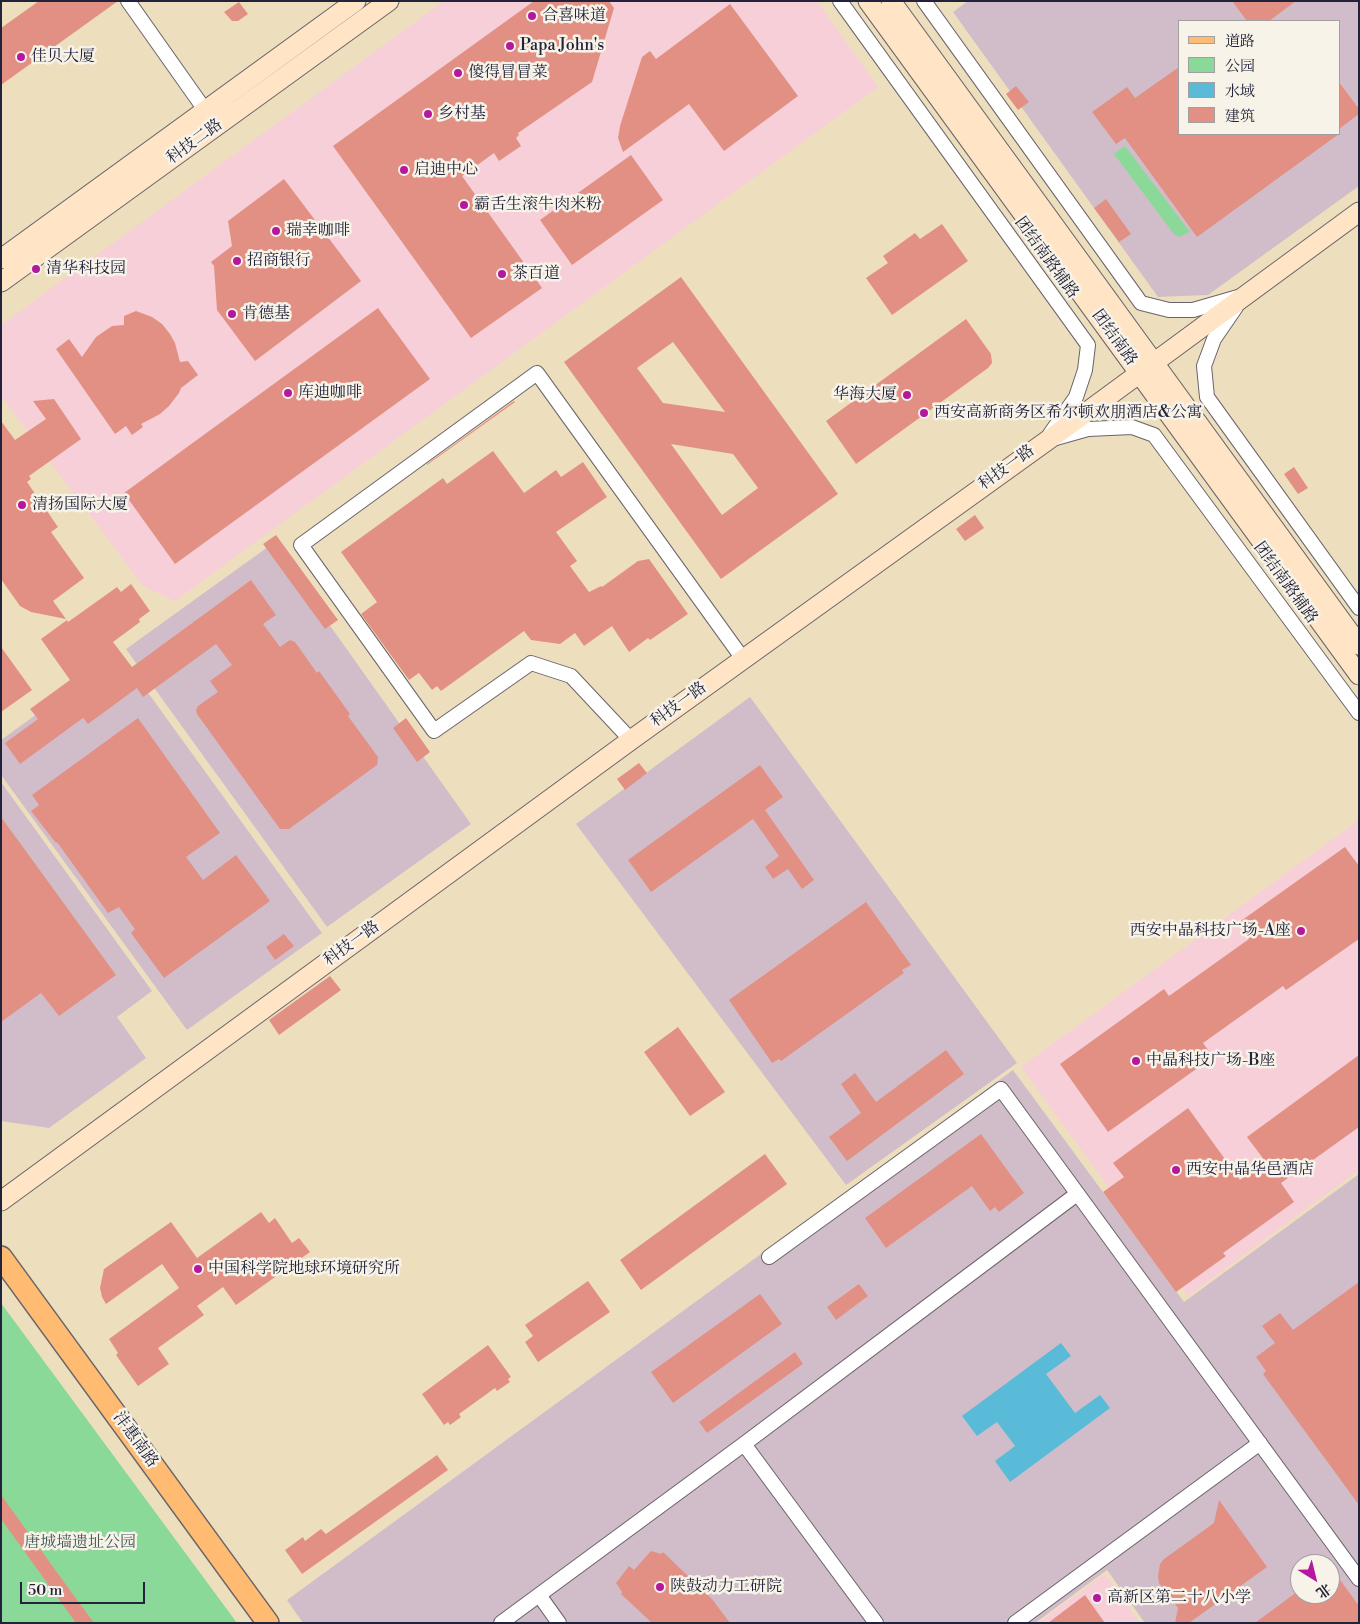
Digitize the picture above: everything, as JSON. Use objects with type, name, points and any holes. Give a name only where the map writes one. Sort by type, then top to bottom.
[{"type":"main road","name":"科技二路","points":[[1,259],[356,1]]},
{"type":"main road","name":"科技二路","points":[[1,282],[389,1]]},
{"type":"main road","name":"团结南路","points":[[868,1],[1359,644]]},
{"type":"main road","name":"团结南路","points":[[891,1],[1359,676]]},
{"type":"main road","name":"科技一路","points":[[1,1201],[631,740],[1359,212]]},
{"type":"main road","name":"沣惠南路","points":[[1,1256],[268,1623]]},
{"type":"street","points":[[128,1],[205,110]]},
{"type":"street","name":"团结南路辅路","points":[[840,1],[1088,346],[1084,370],[1076,397],[1045,441]]},
{"type":"street","points":[[924,1],[1141,303],[1169,310],[1194,310],[1244,296]]},
{"type":"street","points":[[1244,296],[1214,339],[1204,366],[1207,397],[1359,608]]},
{"type":"street","points":[[631,740],[571,676],[530,663],[434,731],[301,546],[537,374],[743,659]]},
{"type":"street","name":"团结南路辅路","points":[[1045,441],[1088,429],[1132,427],[1154,435],[1359,713]]},
{"type":"street","points":[[769,1257],[1001,1089],[1359,1579]]},
{"type":"street","points":[[501,1623],[744,1444],[1077,1194]]},
{"type":"street","points":[[1015,1623],[1260,1443]]},
{"type":"street","points":[[744,1444],[876,1623]]},
{"type":"street","points":[[539,1594],[559,1623]]},
{"type":"shaded area","name":"清华科技园","points":[[444,1],[817,1],[878,87],[175,601],[143,586],[1,396],[1,325]]},
{"type":"shaded area","points":[[968,1],[1359,1],[1359,186],[1208,295],[1158,297],[953,12]]},
{"type":"shaded area","points":[[272,544],[471,824],[327,927],[126,649]]},
{"type":"shaded area","points":[[120,654],[322,933],[187,1030],[1,775],[1,740]]},
{"type":"shaded area","points":[[750,697],[1017,1063],[846,1185],[576,824]]},
{"type":"shaded area","points":[[1,782],[152,991],[117,1017],[146,1058],[49,1128],[1,1121]]},
{"type":"shaded area","points":[[1359,820],[1359,1170],[1188,1296],[1021,1067]]},
{"type":"shaded area","points":[[1013,1070],[1184,1302],[1359,1174],[1359,1623],[1145,1623],[1107,1570],[1035,1623],[303,1623],[287,1600]]},
{"type":"shaded area","name":"高新区第二十八小学","points":[[1105,1574],[1140,1623],[1038,1623]]},
{"type":"green space","points":[[1125,146],[1190,232],[1179,237],[1173,233],[1114,154]]},
{"type":"green space","name":"唐城墙遗址公园","points":[[1,1303],[237,1623],[1,1623]]},
{"type":"water","points":[[1061,1343],[1071,1356],[1046,1374],[1075,1413],[1100,1395],[1110,1408],[1010,1482],[995,1461],[1015,1446],[997,1422],[977,1436],[962,1416]]},
{"type":"building","name":"佳贝大厦","points":[[39,1],[118,1],[1,85],[1,28]]},
{"type":"building","name":"启迪中心","points":[[534,1],[609,1],[614,8],[592,82],[518,133],[519,135],[516,138],[521,146],[499,161],[494,153],[462,176],[542,288],[471,338],[333,146]]},
{"type":"building","points":[[1232,1],[1296,1],[1270,20],[1246,20]]},
{"type":"building","points":[[239,2],[248,14],[238,21],[232,21],[224,12]]},
{"type":"building","points":[[730,4],[798,96],[724,151],[689,104],[623,152],[618,138],[620,126],[642,57],[650,51],[656,59]]},
{"type":"building","points":[[1178,68],[1178,135],[1338,135],[1197,237],[1125,138],[1116,144],[1092,112],[1127,87],[1135,98]]},
{"type":"building","points":[[1340,83],[1359,109],[1359,114],[1340,128]]},
{"type":"building","points":[[1016,86],[1029,102],[1018,110],[1006,94]]},
{"type":"building","points":[[631,155],[663,200],[572,265],[540,220]]},
{"type":"building","points":[[284,179],[361,281],[255,361],[217,310],[214,266],[211,262],[232,246],[228,221]]},
{"type":"building","points":[[1106,199],[1131,234],[1119,242],[1094,208]]},
{"type":"building","points":[[942,224],[968,261],[892,315],[866,278],[888,263],[883,256],[915,233],[920,239]]},
{"type":"building","points":[[681,277],[838,494],[721,579],[564,362]],"holes":[[[673,342],[725,412],[663,403],[637,368]],[[671,444],[733,454],[758,488],[722,515]]]},
{"type":"building","points":[[378,308],[430,379],[175,564],[124,493]]},
{"type":"building","points":[[136,311],[152,317],[162,324],[175,343],[180,362],[188,361],[198,375],[181,388],[169,406],[160,414],[141,424],[143,427],[132,435],[126,426],[115,434],[56,349],[69,339],[82,357],[96,337],[112,326],[124,325],[124,316]]},
{"type":"building","name":"华海大厦","points":[[966,319],[991,354],[992,363],[988,368],[856,464],[826,421]]},
{"type":"building","name":"清扬国际大厦","points":[[54,399],[81,439],[29,476],[31,479],[27,482],[58,527],[51,532],[84,578],[53,601],[66,619],[31,612],[20,606],[1,579],[1,421],[15,440],[46,419],[33,401]]},
{"type":"building","points":[[515,402],[427,465],[427,464]]},
{"type":"building","points":[[493,451],[524,493],[556,470],[561,477],[583,462],[607,497],[556,532],[577,561],[570,566],[589,592],[602,587],[638,561],[649,559],[688,614],[629,652],[612,626],[584,646],[575,633],[560,644],[531,640],[524,631],[441,691],[437,686],[432,690],[419,673],[409,680],[361,614],[377,602],[341,552],[443,478],[447,484]]},
{"type":"building","points":[[1294,467],[1308,488],[1298,494],[1284,474]]},
{"type":"building","points":[[975,515],[984,528],[965,541],[956,529]]},
{"type":"building","points":[[276,535],[338,620],[325,629],[263,544]]},
{"type":"building","points":[[251,580],[276,615],[263,624],[280,647],[290,640],[295,642],[317,673],[319,671],[350,714],[348,716],[378,757],[377,765],[289,829],[280,829],[197,714],[198,706],[218,692],[210,681],[232,665],[216,644],[143,697],[137,688],[88,724],[83,718],[20,764],[5,743],[38,719],[30,709],[70,680],[41,639],[117,587],[121,592],[131,584],[150,611],[139,619],[140,622],[113,642],[132,667]]},
{"type":"building","points":[[1,647],[32,690],[1,712]]},
{"type":"building","points":[[138,718],[220,833],[186,857],[203,880],[236,855],[270,901],[164,978],[131,933],[135,929],[119,907],[108,913],[57,842],[31,811],[39,805],[32,795]]},
{"type":"building","points":[[406,718],[430,752],[417,762],[393,728]]},
{"type":"building","points":[[639,763],[647,773],[625,790],[617,779]]},
{"type":"building","points":[[760,765],[783,797],[765,810],[814,880],[802,889],[788,869],[773,879],[765,867],[779,856],[753,819],[651,892],[628,860]]},
{"type":"building","points":[[1,817],[116,975],[59,1016],[41,993],[1,1022]]},
{"type":"building","points":[[1345,847],[1359,866],[1359,939],[1286,990],[1283,986],[1203,1043],[1213,1057],[1108,1132],[1060,1064],[1164,989],[1169,996],[1249,939],[1238,923]]},
{"type":"building","points":[[866,902],[911,965],[902,970],[904,973],[781,1061],[779,1059],[772,1063],[729,1000]]},
{"type":"building","points":[[284,934],[294,946],[275,960],[266,947]]},
{"type":"building","points":[[330,976],[341,990],[279,1035],[269,1020]]},
{"type":"building","points":[[678,1027],[725,1092],[690,1116],[644,1052]]},
{"type":"building","points":[[946,1050],[964,1074],[847,1161],[829,1137],[861,1113],[841,1084],[855,1073],[876,1102]]},
{"type":"building","name":"西安中晶华邑酒店","points":[[1359,1055],[1359,1127],[1281,1183],[1294,1202],[1223,1253],[1226,1256],[1176,1292],[1103,1192],[1124,1177],[1113,1163],[1188,1108],[1240,1180],[1265,1161],[1247,1137]]},
{"type":"building","points":[[981,1134],[1024,1193],[999,1212],[995,1207],[990,1211],[972,1186],[886,1248],[865,1218]]},
{"type":"building","points":[[765,1154],[787,1184],[641,1290],[620,1260]]},
{"type":"building","points":[[261,1212],[269,1223],[275,1218],[292,1243],[299,1238],[310,1252],[236,1305],[223,1287],[197,1306],[204,1315],[158,1348],[169,1364],[138,1386],[116,1355],[118,1353],[109,1339],[179,1288],[162,1264],[106,1304],[100,1288],[104,1269],[171,1222],[197,1258]]},
{"type":"building","points":[[588,1281],[610,1312],[538,1362],[525,1342],[533,1336],[525,1325]]},
{"type":"building","points":[[1359,1282],[1359,1505],[1263,1374],[1266,1371],[1256,1357],[1275,1343],[1262,1326],[1280,1313],[1293,1330]]},
{"type":"building","points":[[859,1284],[868,1296],[836,1320],[827,1307]]},
{"type":"building","points":[[760,1294],[782,1324],[673,1403],[651,1372]]},
{"type":"building","points":[[488,1345],[511,1377],[508,1379],[510,1382],[497,1391],[495,1388],[459,1414],[461,1417],[450,1425],[448,1422],[444,1425],[422,1394]]},
{"type":"building","points":[[795,1352],[803,1364],[707,1433],[699,1422]]},
{"type":"building","points":[[437,1455],[448,1470],[302,1574],[285,1550],[303,1537],[305,1541],[321,1529],[326,1534]]},
{"type":"building","points":[[1,1495],[94,1623],[76,1623],[1,1519]]},
{"type":"building","points":[[1219,1500],[1267,1567],[1189,1623],[1175,1623],[1178,1608],[1159,1583],[1160,1564],[1164,1559],[1214,1523]]},
{"type":"building","name":"陕鼓动力工研院","points":[[651,1551],[661,1554],[663,1552],[712,1599],[730,1623],[652,1623],[621,1594],[622,1592],[616,1583],[629,1566],[634,1570]]},
{"type":"building","points":[[1340,1580],[1359,1606],[1359,1623],[1255,1623],[1290,1597],[1290,1604],[1340,1604]]},
{"type":"building","points":[[1085,1595],[1105,1623],[1048,1623]]},
{"type":"place","name":"合喜味道","points":[[532,16]]},
{"type":"place","name":"Papa John's","points":[[510,46]]},
{"type":"place","name":"佳贝大厦","points":[[21,57]]},
{"type":"place","name":"傻得冒冒菜","points":[[458,73]]},
{"type":"place","name":"乡村基","points":[[428,114]]},
{"type":"place","name":"启迪中心","points":[[404,170]]},
{"type":"place","name":"霸舌生滚牛肉米粉","points":[[464,205]]},
{"type":"place","name":"瑞幸咖啡","points":[[276,231]]},
{"type":"place","name":"招商银行","points":[[237,261]]},
{"type":"place","name":"清华科技园","points":[[36,269]]},
{"type":"place","name":"茶百道","points":[[502,274]]},
{"type":"place","name":"肯德基","points":[[232,314]]},
{"type":"place","name":"库迪咖啡","points":[[288,393]]},
{"type":"place","name":"华海大厦","points":[[907,395]]},
{"type":"place","name":"西安高新商务区希尔顿欢朋酒店&公寓","points":[[924,413]]},
{"type":"place","name":"清扬国际大厦","points":[[22,505]]},
{"type":"place","name":"西安中晶科技广场-A座","points":[[1301,931]]},
{"type":"place","name":"中晶科技广场-B座","points":[[1136,1061]]},
{"type":"place","name":"西安中晶华邑酒店","points":[[1176,1170]]},
{"type":"place","name":"中国科学院地球环境研究所","points":[[198,1269]]},
{"type":"place","name":"陕鼓动力工研院","points":[[660,1587]]},
{"type":"place","name":"高新区第二十八小学","points":[[1097,1598]]}]
